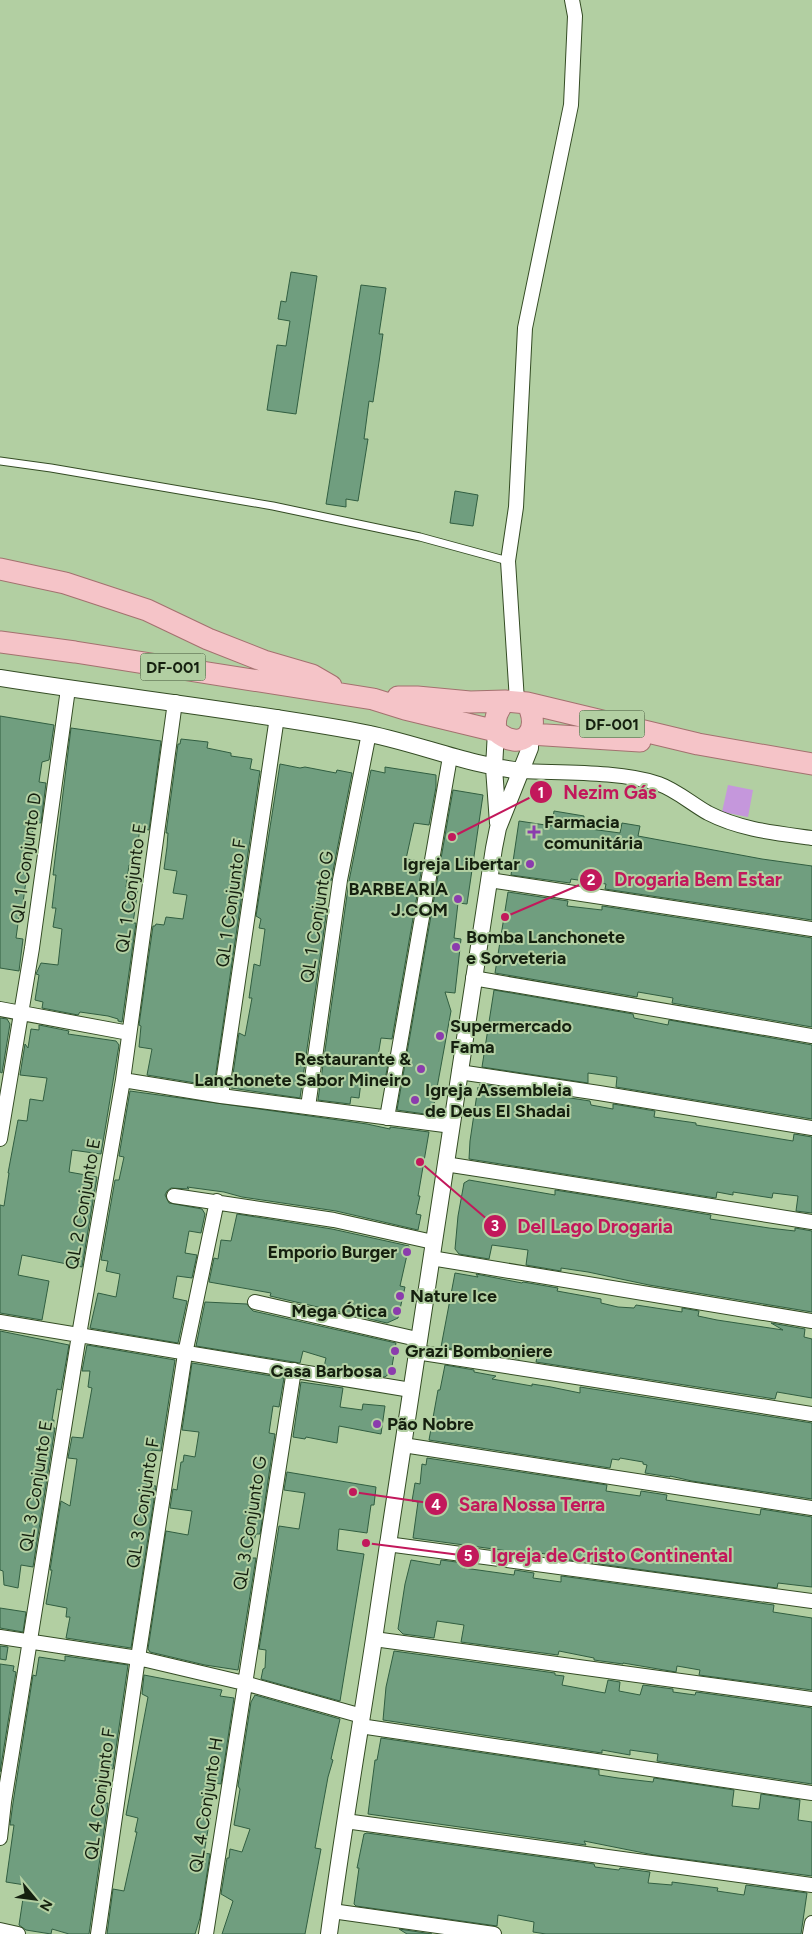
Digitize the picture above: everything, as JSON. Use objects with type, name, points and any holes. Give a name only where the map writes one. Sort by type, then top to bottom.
[{"type":"main road","points":[[0,570],[65,583],[147,610],[208,639],[264,661],[312,675],[346,695]]},
{"type":"main road","name":"DF-001","points":[[0,642],[373,699],[405,709],[496,731],[504,738],[512,740],[530,734],[698,744]]},
{"type":"main road","name":"DF-001","points":[[373,699],[417,697],[470,702],[517,702],[698,744],[812,764]]},
{"type":"main road","points":[[496,731],[495,715],[517,702],[532,713],[534,724],[530,734]]},
{"type":"street","points":[[517,702],[508,561],[516,507],[525,328],[571,104],[575,16],[572,0]]},
{"type":"street","points":[[0,678],[68,689],[277,716],[369,733],[494,768],[637,778],[660,785],[709,813],[744,828],[812,838]]},
{"type":"street","name":"QL 1 Conjunto D","points":[[0,1139],[22,1012],[68,689]]},
{"type":"street","name":"QL 1 Conjunto E","points":[[123,1080],[175,702]]},
{"type":"street","name":"QL 1 Conjunto F","points":[[221,1096],[277,716]]},
{"type":"street","points":[[496,731],[494,768],[498,828]]},
{"type":"street","name":"QL 1 Conjunto G","points":[[308,1107],[340,880],[369,733]]},
{"type":"street","points":[[329,1934],[403,1445],[416,1346],[434,1242],[489,880],[498,828],[530,748],[530,734]]},
{"type":"street","points":[[387,1118],[450,757]]},
{"type":"street","points":[[489,880],[812,929]]},
{"type":"street","points":[[473,978],[812,1036]]},
{"type":"street","points":[[0,1009],[129,1033]]},
{"type":"street","points":[[459,1072],[609,1094],[812,1128]]},
{"type":"street","points":[[123,1080],[221,1096],[452,1126]]},
{"type":"street","name":"QL 2 Conjunto E","points":[[79,1335],[123,1080]]},
{"type":"street","points":[[445,1164],[812,1222]]},
{"type":"street","points":[[174,1196],[334,1220],[434,1242]]},
{"type":"street","name":"QL 3 Conjunto F","points":[[138,1658],[186,1354],[217,1201]]},
{"type":"street","points":[[430,1258],[812,1321]]},
{"type":"street","points":[[255,1302],[416,1346],[812,1414]]},
{"type":"street","points":[[0,1322],[411,1390]]},
{"type":"street","name":"QL 3 Conjunto E","points":[[0,1838],[2,1801],[30,1643],[79,1335]]},
{"type":"street","name":"QL 3 Conjunto G","points":[[244,1682],[294,1370]]},
{"type":"street","points":[[403,1445],[812,1508]]},
{"type":"street","points":[[387,1544],[812,1602]]},
{"type":"street","points":[[0,1637],[138,1658],[244,1682],[361,1721],[812,1793]]},
{"type":"street","points":[[374,1639],[812,1699]]},
{"type":"street","name":"QL 4 Conjunto F","points":[[98,1934],[138,1658]]},
{"type":"street","name":"QL 4 Conjunto H","points":[[206,1934],[244,1682]]},
{"type":"street","points":[[345,1821],[812,1886]]},
{"type":"street","points":[[332,1911],[494,1934]]},
{"type":"street","points":[[810,1934],[812,1923]]},
{"type":"street","points":[[0,1930],[18,1934]]},
{"type":"lane","points":[[0,461],[273,506],[420,537],[508,561]]},
{"type":"shaded area","points":[[728,785],[753,790],[748,817],[722,812]]},
{"type":"building","points":[[291,272],[317,276],[296,414],[267,410],[277,345],[286,346],[290,321],[278,319],[281,301],[286,302]]},
{"type":"building","points":[[361,285],[386,288],[379,334],[383,334],[373,402],[369,401],[364,439],[368,439],[358,501],[346,499],[346,507],[326,504]]},
{"type":"building","points":[[455,491],[478,495],[473,526],[450,523]]},
{"type":"building","points":[[0,716],[54,725],[49,760],[42,762],[39,782],[46,783],[41,823],[34,822],[22,910],[20,909],[16,938],[23,939],[19,971],[0,968]]},
{"type":"building","points":[[71,728],[161,741],[149,830],[140,828],[135,865],[129,865],[126,887],[138,889],[133,923],[136,923],[122,1022],[108,1016],[80,1012],[78,1015],[42,1008],[43,1002],[35,1000],[39,975],[36,974],[41,963],[58,965],[62,929],[53,927],[56,908],[52,908],[56,875],[53,875]]},
{"type":"building","points":[[181,739],[208,742],[207,748],[231,753],[231,756],[252,759],[250,769],[260,771],[214,1086],[147,1075],[152,1049],[139,1047],[141,1026],[139,1025],[153,926],[156,924],[164,925],[166,917],[183,919],[187,895],[173,893],[177,871],[164,869],[168,833],[166,833],[178,744],[180,744]]},
{"type":"building","points":[[280,764],[336,773],[337,770],[352,773],[331,881],[323,879],[318,908],[327,909],[300,1098],[231,1088],[239,1033],[245,1036],[252,998],[249,998],[254,964],[260,966],[265,929],[259,928],[261,919],[256,916]]},
{"type":"building","points":[[385,767],[436,775],[436,787],[429,825],[414,823],[406,859],[423,861],[392,1039],[381,1038],[377,1062],[388,1064],[384,1085],[361,1082],[359,1098],[351,1097],[350,1104],[318,1100],[349,881],[371,770],[385,773]]},
{"type":"building","points":[[453,790],[483,795],[467,904],[458,903],[454,938],[461,939],[455,993],[445,992],[451,1011],[432,1115],[397,1110]]},
{"type":"building","points":[[554,811],[584,816],[583,828],[620,833],[622,823],[640,826],[638,836],[762,859],[812,866],[812,920],[605,889],[606,884],[571,879],[570,883],[511,875],[519,821],[552,826]]},
{"type":"building","points":[[508,892],[568,901],[567,906],[602,910],[602,906],[812,938],[812,1027],[672,1003],[673,998],[638,992],[637,997],[495,973]]},
{"type":"building","points":[[494,990],[633,1014],[634,1018],[668,1025],[669,1020],[812,1045],[812,1119],[616,1087],[617,1077],[588,1073],[588,1083],[482,1067]]},
{"type":"building","points":[[0,1018],[7,1019],[10,1024],[2,1073],[0,1072]]},
{"type":"building","points":[[39,1025],[69,1031],[68,1034],[116,1041],[119,1045],[101,1154],[72,1150],[69,1172],[97,1177],[82,1267],[22,1255],[18,1275],[49,1281],[42,1320],[0,1313],[0,1205],[4,1206],[18,1120],[27,1121],[30,1099],[43,1101],[47,1078],[20,1075],[25,1044],[28,1048],[31,1029],[39,1030]]},
{"type":"building","points":[[480,1084],[590,1101],[591,1105],[613,1109],[613,1104],[655,1111],[654,1117],[793,1141],[794,1134],[812,1137],[812,1213],[796,1211],[798,1196],[773,1193],[772,1198],[733,1192],[733,1195],[717,1192],[716,1198],[469,1159],[470,1141]]},
{"type":"building","points":[[130,1091],[367,1124],[390,1129],[390,1127],[429,1132],[418,1196],[420,1196],[416,1214],[421,1215],[418,1230],[336,1211],[242,1197],[224,1192],[187,1187],[189,1189],[171,1188],[165,1195],[169,1203],[202,1209],[205,1214],[201,1233],[189,1231],[185,1253],[197,1255],[192,1278],[177,1276],[173,1298],[187,1301],[178,1343],[90,1328],[98,1293],[116,1297],[120,1274],[106,1271],[108,1261],[101,1260],[115,1180],[119,1180],[124,1157],[119,1156]]},
{"type":"building","points":[[469,1180],[555,1195],[555,1190],[711,1215],[710,1219],[769,1228],[795,1231],[795,1228],[812,1231],[812,1312],[649,1285],[588,1272],[561,1268],[561,1271],[526,1265],[528,1250],[492,1245],[489,1259],[459,1254],[455,1249],[458,1216],[464,1183]]},
{"type":"building","points":[[237,1214],[332,1229],[409,1246],[400,1286],[405,1287],[398,1318],[387,1323],[270,1296],[271,1293],[209,1282],[214,1258],[218,1259],[221,1240],[231,1241]]},
{"type":"building","points":[[455,1273],[478,1277],[476,1274],[558,1288],[557,1291],[601,1299],[601,1303],[618,1307],[634,1308],[636,1305],[682,1312],[682,1308],[699,1311],[698,1316],[717,1320],[783,1330],[771,1323],[805,1329],[804,1337],[812,1339],[812,1398],[777,1392],[775,1399],[536,1362],[539,1347],[519,1359],[441,1347]]},
{"type":"building","points":[[205,1302],[247,1304],[253,1311],[396,1343],[391,1372],[385,1377],[343,1368],[343,1370],[324,1367],[326,1358],[303,1351],[300,1363],[196,1346]]},
{"type":"building","points":[[0,1331],[69,1345],[61,1390],[57,1389],[52,1420],[54,1420],[53,1428],[55,1428],[33,1567],[21,1565],[18,1588],[4,1585],[3,1571],[0,1570]]},
{"type":"building","points":[[87,1345],[175,1360],[161,1451],[152,1450],[146,1485],[156,1486],[131,1648],[66,1638],[70,1617],[66,1617],[67,1608],[46,1604],[61,1501],[70,1506],[77,1459],[68,1458],[72,1437],[83,1438],[92,1388],[88,1387],[90,1371],[82,1371]]},
{"type":"building","points":[[192,1363],[284,1378],[279,1407],[273,1406],[269,1433],[275,1434],[260,1534],[256,1534],[249,1558],[256,1558],[238,1670],[205,1665],[150,1652],[148,1649],[166,1531],[188,1535],[192,1511],[170,1508],[173,1489],[177,1490],[181,1462],[183,1462],[184,1455],[195,1457],[199,1432],[182,1430]]},
{"type":"building","points":[[445,1365],[496,1376],[492,1379],[532,1386],[532,1384],[580,1393],[580,1387],[812,1423],[812,1499],[645,1473],[647,1465],[643,1464],[643,1462],[620,1458],[619,1460],[612,1459],[610,1468],[429,1440],[438,1390],[440,1390]]},
{"type":"building","points":[[301,1382],[343,1388],[340,1407],[362,1410],[363,1404],[385,1406],[381,1434],[339,1426],[337,1443],[306,1437],[305,1439],[293,1437]]},
{"type":"building","points":[[427,1458],[607,1485],[606,1491],[640,1496],[641,1491],[667,1495],[666,1500],[760,1515],[761,1509],[812,1517],[812,1587],[778,1583],[777,1588],[562,1559],[562,1556],[538,1553],[537,1555],[413,1538],[418,1502],[412,1501],[415,1483],[420,1484],[422,1464],[426,1465]]},
{"type":"building","points":[[287,1472],[376,1487],[367,1533],[339,1529],[337,1550],[364,1554],[340,1701],[261,1679],[263,1669],[265,1668],[266,1650],[259,1649],[279,1526],[299,1529],[305,1493],[284,1490]]},
{"type":"building","points":[[411,1560],[440,1565],[441,1560],[464,1563],[464,1568],[514,1575],[515,1570],[534,1573],[533,1578],[561,1582],[561,1576],[774,1605],[773,1612],[812,1618],[812,1690],[699,1675],[700,1670],[677,1666],[676,1672],[594,1660],[594,1658],[559,1651],[558,1655],[461,1642],[464,1625],[437,1621],[434,1638],[403,1634],[398,1629]]},
{"type":"building","points":[[0,1608],[26,1612],[23,1632],[0,1628]]},
{"type":"building","points":[[0,1646],[8,1647],[6,1660],[0,1659]]},
{"type":"building","points":[[394,1651],[555,1673],[555,1675],[564,1676],[562,1685],[605,1693],[608,1680],[620,1682],[619,1691],[640,1695],[643,1685],[673,1689],[673,1692],[695,1695],[696,1692],[812,1708],[812,1784],[657,1761],[658,1754],[630,1750],[630,1755],[602,1750],[602,1753],[383,1720],[386,1687]]},
{"type":"building","points":[[65,1656],[128,1665],[113,1769],[108,1768],[104,1803],[108,1803],[89,1934],[69,1934],[52,1929],[51,1934],[26,1930],[19,1925],[25,1885],[6,1882],[14,1825],[10,1825],[33,1675],[36,1676],[39,1657],[65,1661]]},
{"type":"building","points":[[0,1664],[14,1666],[13,1671],[16,1672],[0,1772]]},
{"type":"building","points":[[144,1675],[222,1690],[220,1696],[234,1698],[221,1784],[215,1783],[213,1792],[204,1791],[200,1816],[210,1818],[204,1853],[210,1854],[200,1918],[195,1934],[107,1934],[113,1889],[124,1891],[137,1832],[135,1832],[138,1818],[126,1815],[148,1697],[142,1694]]},
{"type":"building","points":[[255,1695],[340,1719],[315,1848],[321,1849],[305,1934],[222,1934],[233,1901],[221,1894],[227,1858],[229,1858],[230,1849],[242,1852],[250,1829],[234,1825],[251,1702]]},
{"type":"building","points":[[381,1738],[599,1770],[599,1775],[618,1778],[653,1782],[654,1778],[734,1790],[732,1806],[759,1809],[761,1794],[800,1800],[798,1820],[812,1822],[812,1876],[654,1855],[584,1841],[586,1845],[368,1814],[375,1760],[377,1760]]},
{"type":"building","points":[[364,1834],[594,1864],[595,1867],[650,1872],[648,1883],[672,1885],[672,1882],[718,1888],[717,1891],[744,1895],[746,1885],[807,1893],[801,1934],[546,1934],[533,1932],[534,1922],[498,1915],[497,1926],[356,1906],[354,1904],[359,1868],[357,1868]]},
{"type":"building","points":[[399,1929],[432,1934],[407,1934]]},
{"type":"place","name":"Farmacia comunitária","points":[[534,832]]},
{"type":"place","name":"Nezim Gás","points":[[452,837]]},
{"type":"place","name":"Igreja Libertar","points":[[530,864]]},
{"type":"place","name":"BARBEARIA J.COM","points":[[458,899]]},
{"type":"place","name":"Drogaria Bem Estar","points":[[505,917]]},
{"type":"place","name":"Bomba Lanchonete e Sorveteria","points":[[456,947]]},
{"type":"place","name":"Supermercado Fama","points":[[440,1036]]},
{"type":"place","name":"Restaurante & Lanchonete Sabor Mineiro","points":[[421,1069]]},
{"type":"place","name":"Igreja Assembleia de Deus El Shadai","points":[[415,1100]]},
{"type":"place","name":"Del Lago Drogaria","points":[[420,1162]]},
{"type":"place","name":"Emporio Burger","points":[[407,1252]]},
{"type":"place","name":"Nature Ice","points":[[400,1296]]},
{"type":"place","name":"Mega Ótica","points":[[397,1311]]},
{"type":"place","name":"Grazi Bomboniere","points":[[395,1351]]},
{"type":"place","name":"Casa Barbosa","points":[[392,1371]]},
{"type":"place","name":"Pão Nobre","points":[[377,1424]]},
{"type":"place","name":"Sara Nossa Terra","points":[[353,1492]]},
{"type":"place","name":"Igreja de Cristo Continental","points":[[366,1543]]}]
